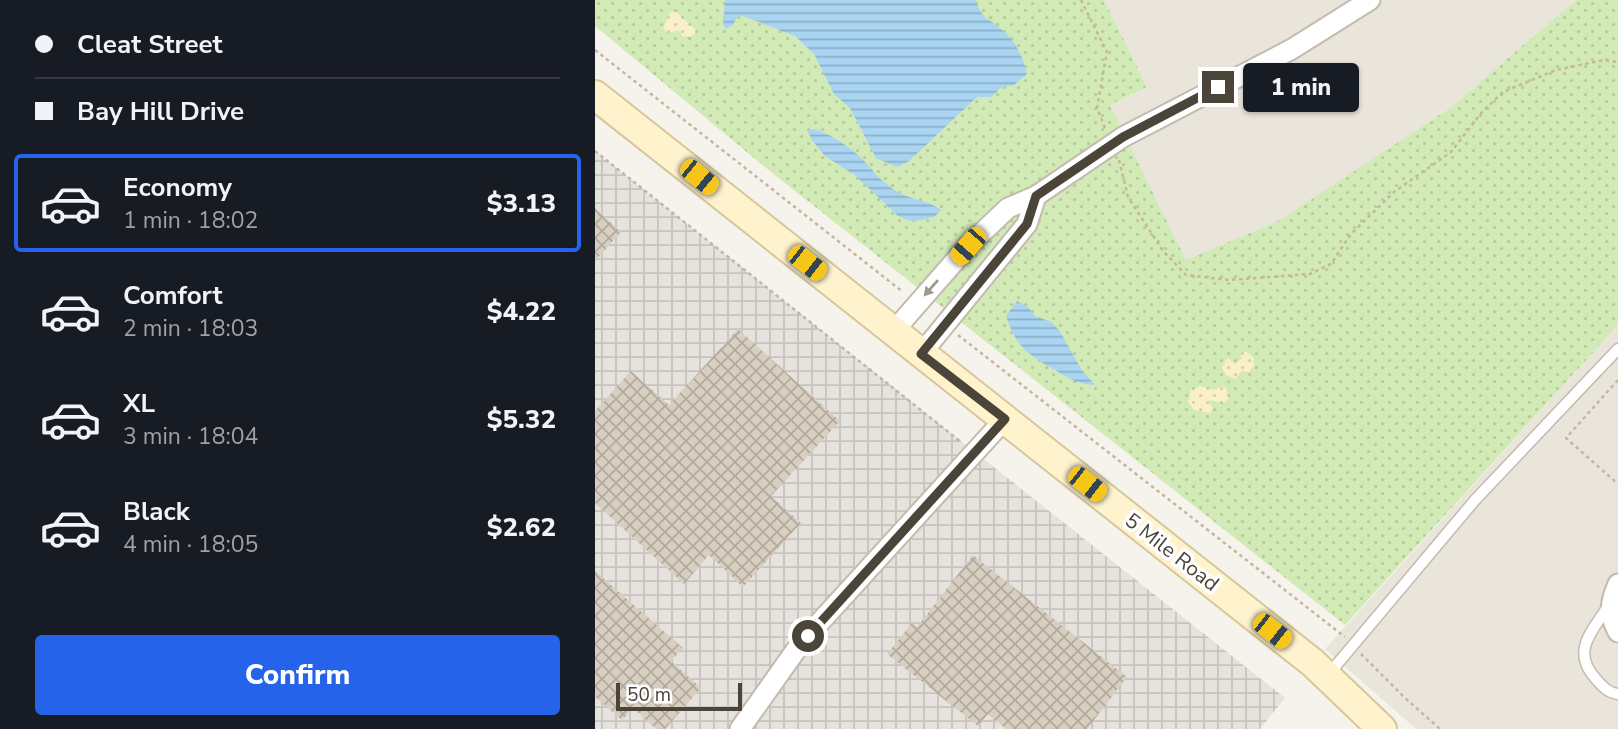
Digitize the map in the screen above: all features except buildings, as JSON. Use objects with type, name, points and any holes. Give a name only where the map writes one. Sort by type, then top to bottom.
[{"type":"street","points":[[893,332],[968,246],[1007,208],[1036,196],[1112,145],[1292,49],[1370,0]]},
{"type":"street","name":"5 Mile Road","points":[[595,94],[1313,663],[1382,729]]},
{"type":"street","points":[[921,354],[1027,224],[1036,196]]},
{"type":"street","points":[[740,729],[804,641],[1005,419]]},
{"type":"street","points":[[1614,593],[1612,621],[1618,632]]},
{"type":"lane","points":[[1327,677],[1475,500],[1618,349]]},
{"type":"lane","points":[[1614,593],[1586,638],[1583,657],[1593,676],[1611,694],[1618,694]]},
{"type":"path","points":[[1081,0],[1107,52],[1097,108],[1118,157],[1128,197],[1163,250],[1187,275],[1229,280],[1310,274],[1331,264],[1352,234],[1394,191],[1451,152],[1482,112],[1503,92],[1556,71],[1604,60],[1618,62]]},
{"type":"path","points":[[595,50],[918,303]]},
{"type":"path","points":[[595,152],[975,453]]},
{"type":"path","points":[[945,324],[1342,634],[1440,729]]},
{"type":"path","points":[[1618,380],[1566,438],[1618,484]]},
{"type":"shaded area","points":[[1104,0],[1576,0],[1450,108],[1280,220],[1186,260],[1110,105],[1147,87]]},
{"type":"shaded area","points":[[595,151],[1285,698],[1260,729],[595,729]]},
{"type":"shaded area","points":[[1618,325],[1618,729],[1416,729],[1325,649]]},
{"type":"green space","points":[[595,0],[1104,0],[1147,87],[1110,105],[1186,260],[1280,220],[1450,108],[1576,0],[1618,0],[1618,325],[1345,625],[771,172],[595,26]]},
{"type":"sand","points":[[670,12],[676,12],[697,31],[692,36],[683,37],[679,30],[668,33],[663,29]]},
{"type":"sand","points":[[1246,351],[1254,358],[1254,366],[1249,372],[1242,371],[1235,379],[1226,375],[1222,368],[1227,358],[1235,364],[1241,359],[1241,353]]},
{"type":"sand","points":[[1200,386],[1214,390],[1222,386],[1226,388],[1229,399],[1224,403],[1208,400],[1213,409],[1209,413],[1194,410],[1188,402],[1191,390]]},
{"type":"water","points":[[725,0],[975,0],[983,16],[1015,44],[1027,74],[1014,85],[1002,87],[991,97],[977,97],[909,161],[897,167],[876,158],[850,108],[834,94],[814,54],[795,36],[743,16],[737,17],[733,25],[726,29],[723,25]]},
{"type":"water","points":[[815,129],[848,147],[896,191],[941,210],[934,217],[921,220],[910,221],[898,216],[856,176],[825,156],[807,130]]},
{"type":"water","points":[[1017,301],[1028,307],[1035,316],[1051,322],[1059,330],[1081,369],[1095,385],[1069,378],[1036,359],[1023,348],[1006,316]]},
{"type":"route","points":[[808,636],[1005,419],[921,354],[1027,224],[1036,196],[1123,137],[1218,87]]}]
